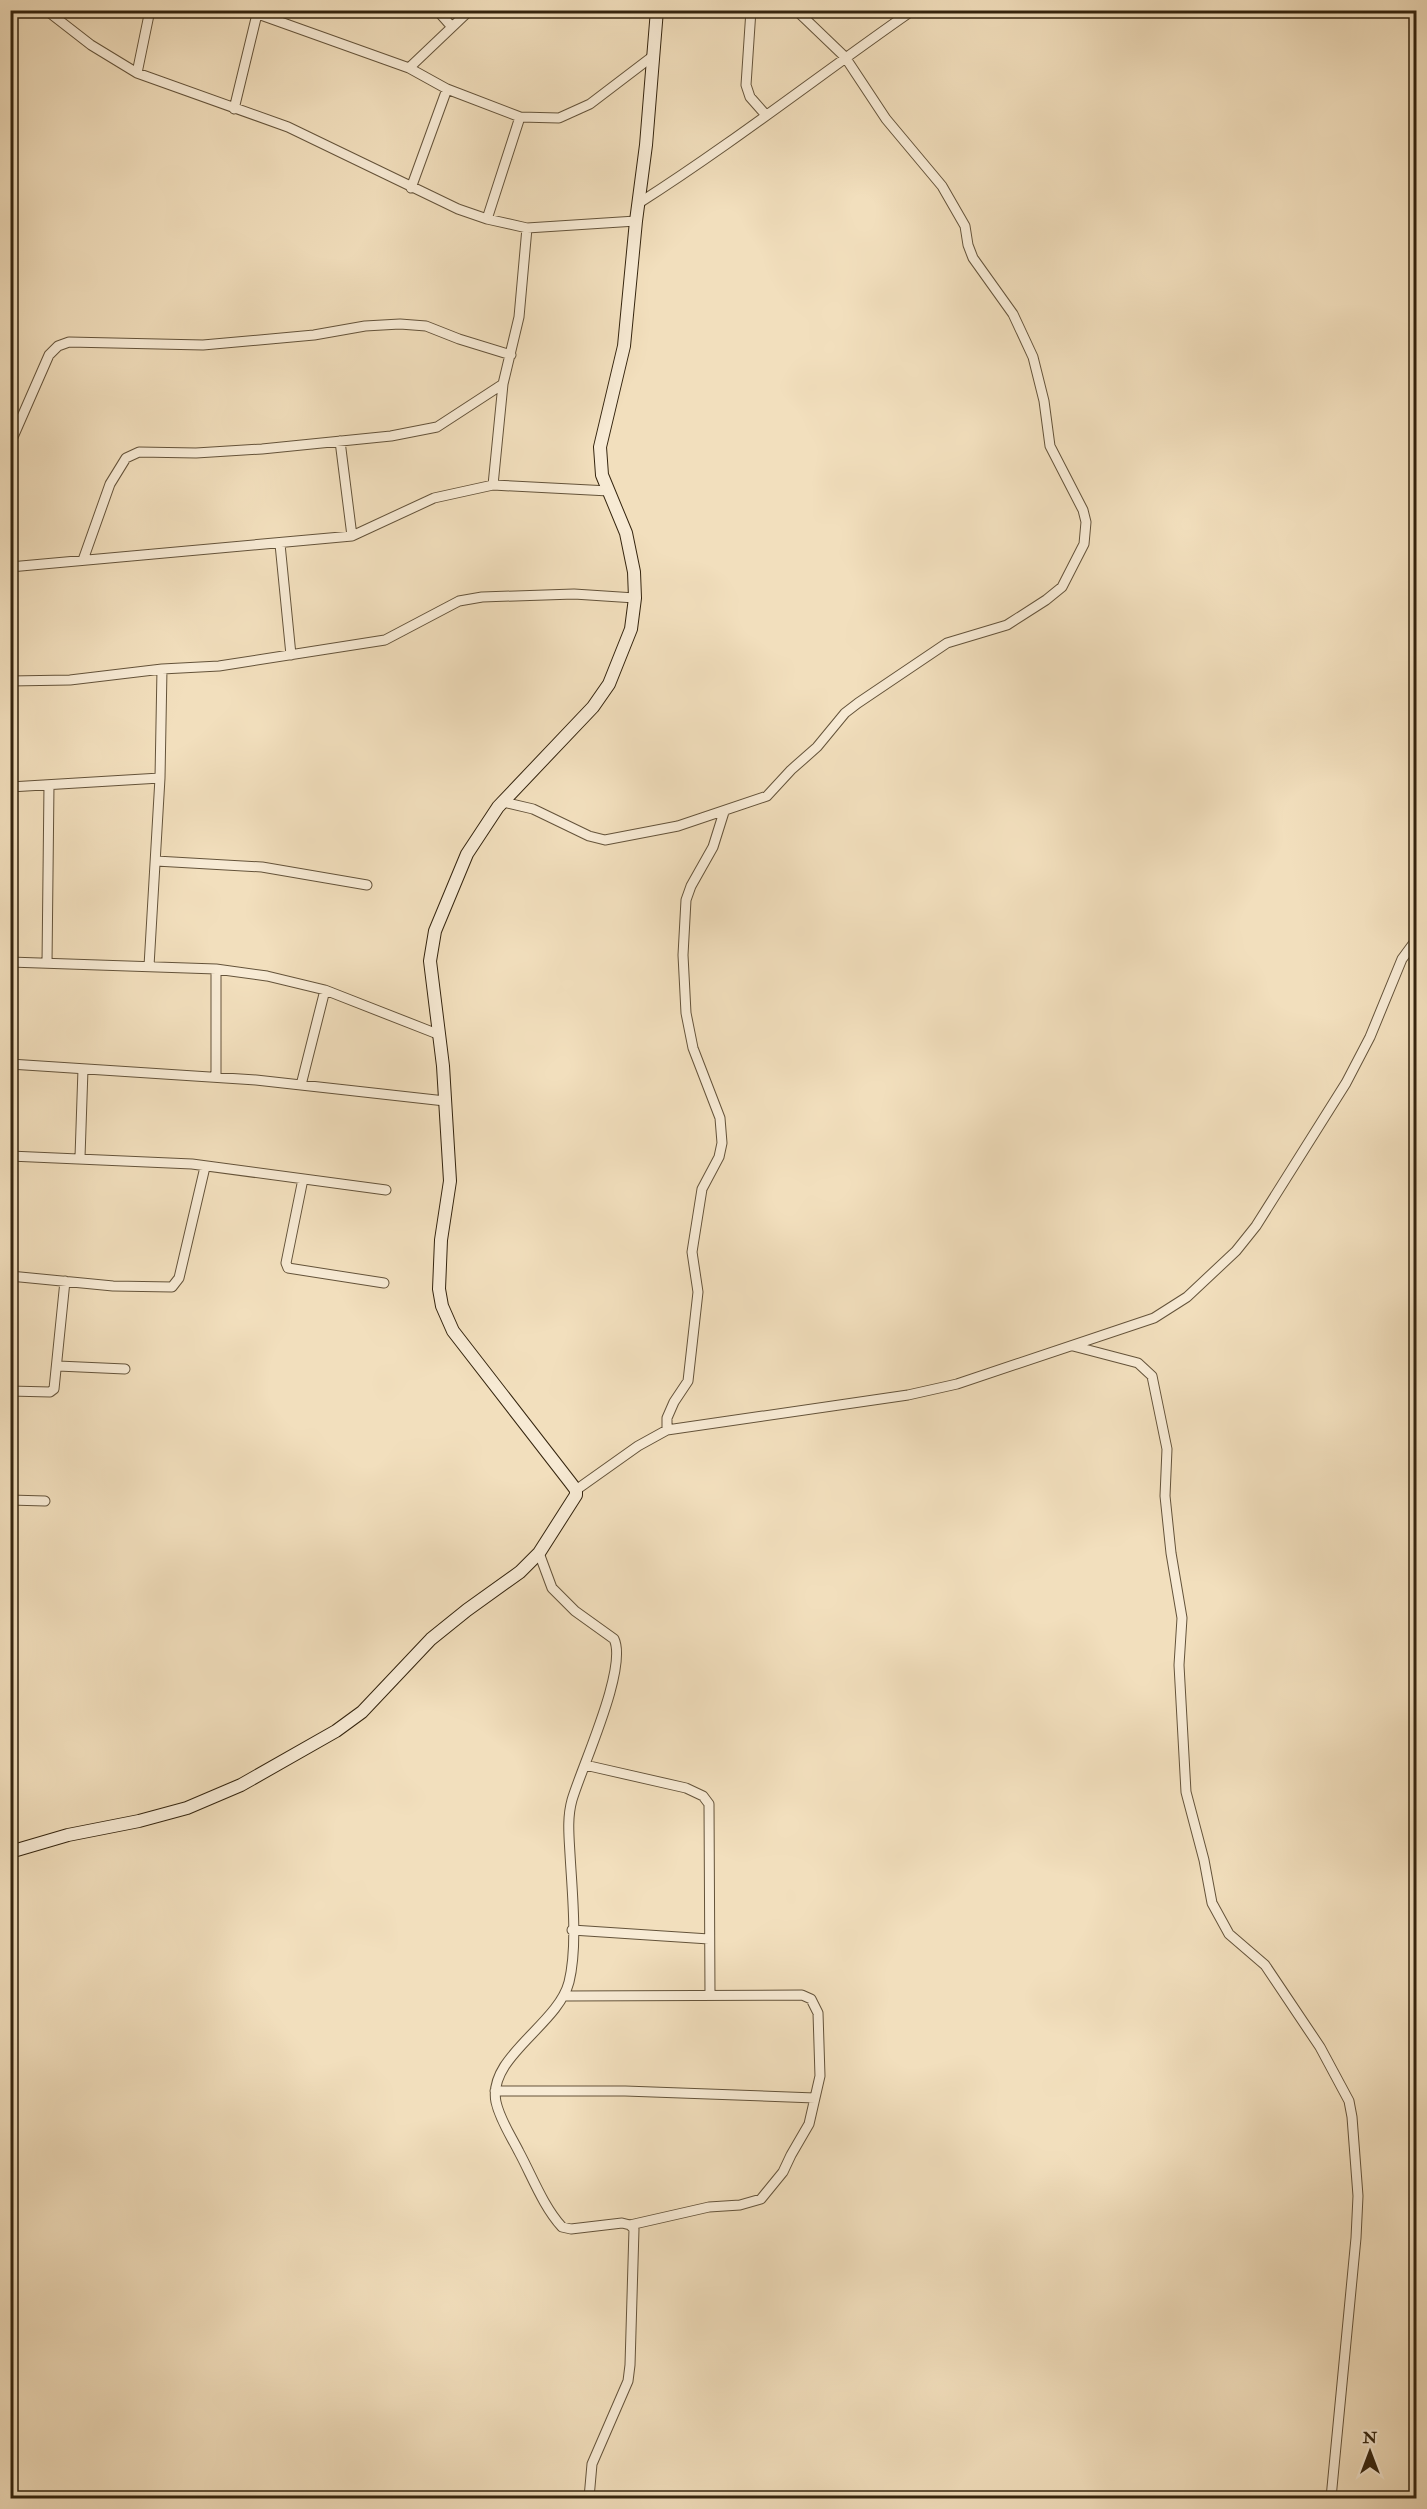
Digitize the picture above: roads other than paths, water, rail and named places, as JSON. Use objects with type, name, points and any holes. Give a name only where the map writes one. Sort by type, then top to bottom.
[{"type":"street","points":[[45,10],[91,45],[137,73],[288,127],[458,209],[487,219],[527,228],[636,221]]},
{"type":"street","points":[[137,73],[150,10]]},
{"type":"street","points":[[437,10],[452,27]]},
{"type":"street","points":[[409,68],[470,10]]},
{"type":"street","points":[[10,1852],[68,1835],[187,1808],[241,1785],[336,1731],[362,1712],[430,1640],[520,1572],[539,1553],[576,1495],[576,1490],[453,1331],[442,1306],[439,1288],[441,1240],[450,1180],[440,1035],[430,960],[435,931],[467,854],[503,802],[593,707],[609,684],[631,629],[635,598],[634,572],[626,533],[602,475],[600,447],[624,346],[657,10]]},
{"type":"street","points":[[503,802],[533,809],[589,836],[605,840],[678,826],[767,796],[817,747],[845,713],[947,643],[1007,625],[1046,600],[1062,587],[1084,544],[1086,522],[1083,510],[1050,446],[1044,401],[1034,357],[1023,332],[973,258],[964,226],[942,186],[886,119],[845,57],[796,10]]},
{"type":"street","points":[[639,203],[704,161],[765,114],[913,10]]},
{"type":"street","points":[[234,109],[258,12],[409,68],[447,89],[520,117],[559,118],[590,104],[653,56]]},
{"type":"street","points":[[754,12],[746,85],[750,97],[765,114]]},
{"type":"street","points":[[411,188],[447,89]]},
{"type":"street","points":[[487,219],[520,117]]},
{"type":"street","points":[[493,485],[503,384],[519,317],[527,228]]},
{"type":"street","points":[[10,444],[49,355],[58,346],[69,342],[203,345],[400,324],[426,326],[511,355]]},
{"type":"street","points":[[83,560],[110,484],[126,458],[139,452],[196,453],[391,436],[437,427],[503,384]]},
{"type":"street","points":[[340,441],[352,536]]},
{"type":"street","points":[[10,567],[352,536],[434,498],[493,485],[609,491]]},
{"type":"street","points":[[280,544],[291,654]]},
{"type":"street","points":[[10,681],[70,680],[162,669],[219,666],[385,640],[459,601],[482,597],[574,594],[635,598]]},
{"type":"street","points":[[149,966],[160,778],[162,669]]},
{"type":"street","points":[[10,787],[160,778]]},
{"type":"street","points":[[47,963],[49,785]]},
{"type":"street","points":[[667,1430],[667,1418],[674,1402],[688,1382],[698,1292],[692,1252],[702,1189],[718,1157],[722,1143],[720,1118],[693,1048],[686,1013],[683,955],[686,900],[691,886],[713,847],[724,812]]},
{"type":"street","points":[[156,861],[262,867],[367,885]]},
{"type":"street","points":[[576,1490],[638,1446],[667,1430],[908,1395],[957,1384],[1154,1318],[1188,1297],[1236,1251],[1256,1226],[1346,1083],[1370,1036],[1402,959],[1416,940]]},
{"type":"street","points":[[10,962],[216,969],[267,976],[325,990],[440,1035]]},
{"type":"street","points":[[216,969],[216,1077]]},
{"type":"street","points":[[301,1085],[325,990]]},
{"type":"street","points":[[10,1064],[216,1077],[445,1101]]},
{"type":"street","points":[[80,1157],[83,1069]]},
{"type":"street","points":[[10,1156],[80,1157],[205,1167],[386,1191]]},
{"type":"street","points":[[10,1276],[123,1286],[172,1287],[178,1278],[205,1167]]},
{"type":"street","points":[[303,1179],[286,1263],[288,1268],[384,1283]]},
{"type":"street","points":[[10,1391],[50,1392],[54,1389],[65,1281]]},
{"type":"street","points":[[1073,1346],[1138,1363],[1152,1376],[1167,1449],[1166,1506],[1182,1618],[1179,1665],[1183,1711],[1185,1792],[1204,1860],[1212,1903],[1229,1934],[1265,1965],[1320,2047],[1350,2108],[1358,2196],[1352,2296],[1331,2499]]},
{"type":"street","points":[[57,1366],[125,1369]]},
{"type":"street","points":[[10,1500],[45,1501]]},
{"type":"street","points":[[539,1553],[552,1588],[575,1611],[609,1634],[617,1645],[618,1658],[573,1797],[569,1825],[572,1930],[569,1981],[564,1996],[548,2019],[508,2062],[496,2082],[496,2103],[548,2207],[562,2227],[571,2229],[630,2224],[709,2207],[740,2205],[761,2199],[783,2172],[790,2154],[809,2124],[820,2076],[818,2013],[811,1999],[802,1995],[564,1996]]},
{"type":"street","points":[[585,1765],[686,1788],[703,1796],[709,1804],[710,1995]]},
{"type":"street","points":[[572,1930],[709,1939]]},
{"type":"street","points":[[495,2091],[625,2091],[815,2098]]},
{"type":"street","points":[[589,2499],[592,2464],[600,2440],[628,2380],[634,2244],[634,2229],[630,2224]]}]
